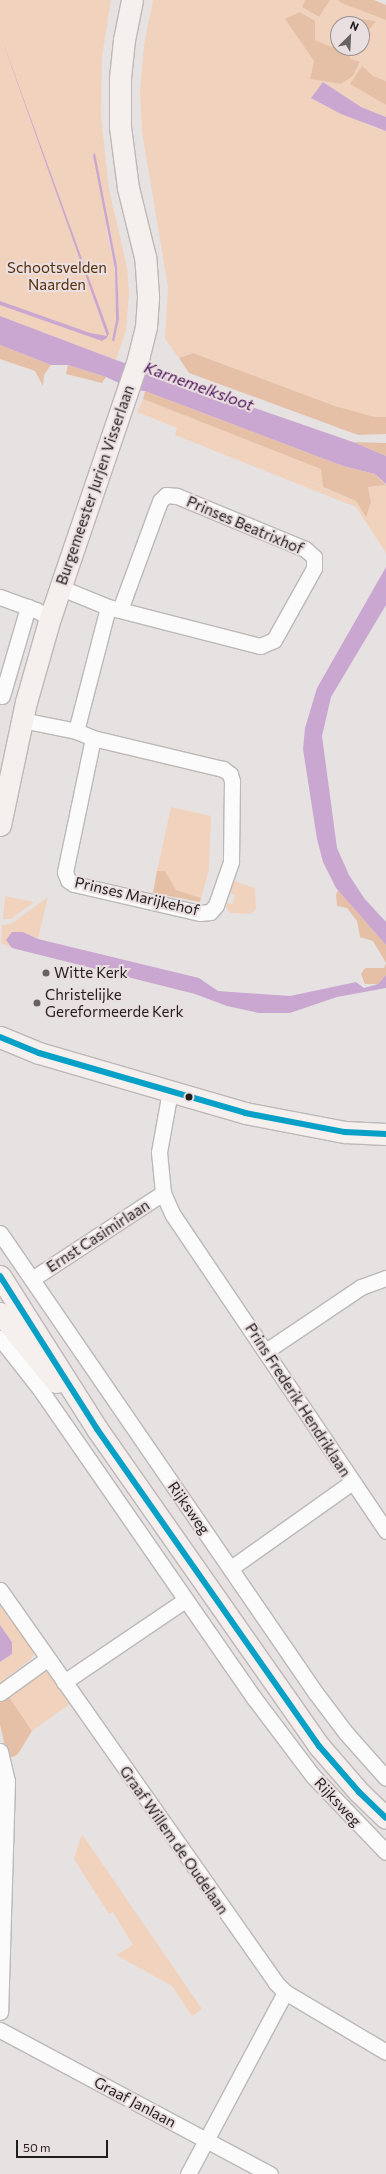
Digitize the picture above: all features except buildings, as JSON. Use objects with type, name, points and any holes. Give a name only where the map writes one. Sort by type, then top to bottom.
[{"type":"street","name":"Burgemeester Jurjen Visserlaan","points":[[0,825],[24,711],[50,618],[59,588],[124,402],[146,328],[148,296],[144,257],[128,188],[120,126],[121,71],[132,0]]},
{"type":"street","name":"Prinses Beatrixhof","points":[[59,588],[114,608],[260,646],[268,645],[274,640],[314,568],[314,557],[305,549],[177,496],[166,495],[160,501],[114,608],[90,674],[76,731]]},
{"type":"street","points":[[0,597],[28,607],[50,618]]},
{"type":"street","points":[[1,696],[28,607]]},
{"type":"street","name":"Prinses Marijkehof","points":[[1,696],[24,711],[93,738],[223,769],[230,774],[232,781],[231,862],[216,905],[210,912],[200,913],[74,884],[65,872],[93,738]]},
{"type":"street","points":[[0,1037],[39,1053],[245,1113],[302,1126],[345,1132],[386,1134]]},
{"type":"street","name":"Prins Frederik Hendriklaan","points":[[170,1091],[159,1152],[164,1193],[173,1215],[266,1350],[352,1482],[386,1531]]},
{"type":"street","name":"Ernst Casimirlaan","points":[[32,1279],[164,1193]]},
{"type":"street","name":"Rijksweg","points":[[0,1233],[315,1692],[386,1778]]},
{"type":"street","name":"Rijksweg","points":[[0,1276],[97,1429],[320,1746],[358,1792],[386,1818]]},
{"type":"street","points":[[266,1350],[361,1287],[386,1278]]},
{"type":"street","name":"Rijksweg","points":[[0,1313],[97,1429]]},
{"type":"street","name":"Rijksweg","points":[[0,1338],[40,1389],[185,1600],[313,1776],[386,1852]]},
{"type":"street","points":[[231,1568],[352,1482]]},
{"type":"street","name":"Graaf Willem de Oudelaan","points":[[0,1590],[173,1840],[275,1982],[285,1992],[386,2052]]},
{"type":"street","points":[[64,1682],[185,1600]]},
{"type":"street","points":[[0,1693],[47,1658]]},
{"type":"street","points":[[0,1751],[7,1782],[0,2012]]},
{"type":"street","points":[[188,2174],[285,1992]]},
{"type":"street","name":"Graaf Janlaan","points":[[0,2030],[270,2174]]},
{"type":"green space","name":"Schootsvelden Naarden","points":[[0,0],[111,0],[102,57],[101,115],[109,189],[127,267],[129,293],[126,331],[116,360],[0,316]],"holes":[[[108,222],[117,266],[119,319],[114,341],[112,340],[116,320],[115,269],[106,228]]]},
{"type":"green space","points":[[153,0],[305,0],[302,7],[318,17],[330,0],[338,0],[341,3],[386,20],[386,81],[373,76],[351,84],[386,105],[386,117],[361,107],[323,82],[365,124],[386,131],[386,417],[375,417],[335,406],[193,353],[179,358],[165,339],[168,287],[142,132],[140,92],[144,45]]},
{"type":"green space","points":[[143,399],[322,469],[323,487],[259,461],[356,501],[366,516],[371,502],[368,487],[386,485],[386,553],[356,507],[175,435],[177,428],[137,412]]},
{"type":"green space","points":[[171,807],[211,816],[209,870],[201,898],[176,890],[165,871],[157,871]]},
{"type":"green space","points":[[234,881],[255,888],[256,909],[251,914],[230,913],[226,907],[227,903],[232,904],[235,895],[230,893]]},
{"type":"green space","points":[[5,896],[34,902],[11,919],[3,919]]},
{"type":"green space","points":[[48,897],[38,939],[23,932],[6,940],[12,948],[1,943],[2,925],[11,924]]},
{"type":"green space","points":[[0,1601],[35,1652],[31,1659],[0,1683],[0,1662],[12,1654],[12,1642],[0,1625]]},
{"type":"green space","points":[[44,1669],[49,1672],[71,1703],[32,1731],[7,1694]]},
{"type":"green space","points":[[82,1834],[202,2009],[192,2016],[172,1986],[116,1955],[133,1945],[113,1912],[109,1914],[74,1859]]},
{"type":"shaded area","points":[[305,0],[330,0],[319,17],[302,7]]},
{"type":"shaded area","points":[[338,0],[374,0],[386,5],[386,20],[341,3]]},
{"type":"shaded area","points":[[300,12],[315,21],[315,40],[330,46],[330,56],[350,56],[351,59],[360,62],[353,76],[341,84],[310,79],[314,61],[285,19]]},
{"type":"shaded area","points":[[370,20],[376,21],[370,29]]},
{"type":"shaded area","points":[[0,34],[109,333],[107,338],[102,341],[0,305],[0,301],[90,333],[107,336]]},
{"type":"shaded area","points":[[362,66],[373,76],[386,81],[386,105],[350,84]]},
{"type":"shaded area","points":[[323,82],[361,107],[386,117],[386,131],[341,114],[311,98]]},
{"type":"shaded area","points":[[95,153],[117,266],[119,319],[114,342],[112,340],[116,320],[115,269],[93,155]]},
{"type":"shaded area","points":[[0,316],[116,360],[353,442],[386,456],[386,484],[375,474],[343,466],[145,391],[134,390],[106,377],[68,365],[51,365],[0,345]]},
{"type":"shaded area","points":[[0,345],[51,365],[44,375],[43,386],[35,371],[0,359]]},
{"type":"shaded area","points":[[193,353],[335,406],[375,417],[386,417],[386,434],[358,435],[189,373],[179,358]]},
{"type":"shaded area","points":[[68,365],[106,377],[102,383],[66,374]]},
{"type":"shaded area","points":[[145,391],[343,466],[375,474],[386,485],[368,487],[371,502],[366,517],[356,501],[323,487],[321,469],[143,399]]},
{"type":"shaded area","points":[[353,442],[386,443],[386,456]]},
{"type":"shaded area","points":[[386,567],[386,605],[331,697],[322,736],[337,848],[349,875],[364,898],[386,922],[386,945],[336,888],[323,862],[317,839],[303,749],[305,728],[317,688]]},
{"type":"shaded area","points":[[157,871],[165,871],[176,890],[201,898],[200,902],[153,893]]},
{"type":"shaded area","points":[[338,890],[386,945],[386,963],[373,941],[360,937],[357,921],[347,908],[337,906],[336,895]]},
{"type":"shaded area","points":[[12,932],[23,932],[38,939],[199,978],[218,991],[290,996],[356,982],[364,988],[378,984],[386,975],[386,988],[337,997],[290,1013],[259,1013],[227,1006],[195,994],[12,948],[6,940]]},
{"type":"shaded area","points":[[386,963],[386,975],[378,984],[365,984],[361,974],[365,968],[384,968]]},
{"type":"shaded area","points":[[0,1625],[12,1642],[12,1654],[0,1662]]},
{"type":"shaded area","points":[[7,1694],[32,1731],[18,1754],[13,1757],[7,1756],[0,1724],[0,1699]]},
{"type":"transit line","points":[[0,1037],[39,1053],[245,1113],[345,1132],[386,1134]]},
{"type":"transit line","points":[[0,1276],[97,1429],[319,1746],[359,1792],[386,1818]]},
{"type":"place","name":"Witte Kerk","points":[[46,973]]},
{"type":"place","name":"Christelijke Gereformeerde Kerk","points":[[37,1003]]},
{"type":"water label","name":"Karnemelksloot","points":[[199,386]]}]
